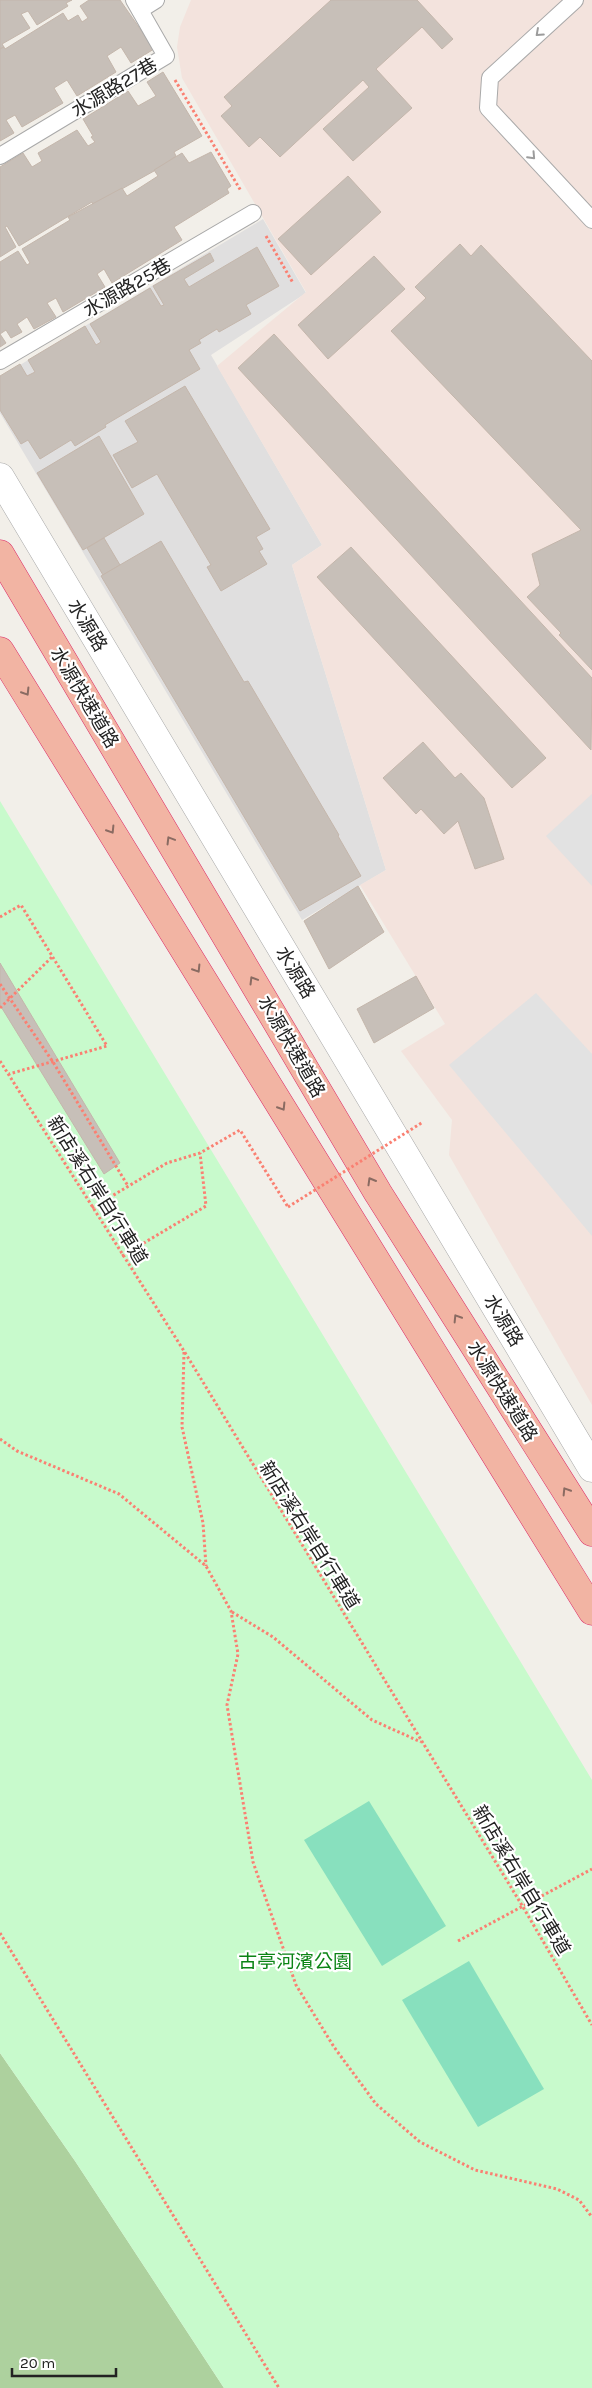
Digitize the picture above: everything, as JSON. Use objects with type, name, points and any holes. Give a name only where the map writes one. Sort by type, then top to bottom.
[{"type":"highway","name":"水源快速道路","points":[[0,554],[378,1193],[592,1532]]},
{"type":"highway","name":"水源快速道路","points":[[0,651],[592,1611]]},
{"type":"street","name":"水源路","points":[[0,477],[592,1468]]},
{"type":"lane","name":"水源路27巷","points":[[0,156],[166,56],[137,5],[156,0]]},
{"type":"lane","points":[[575,0],[490,78],[488,108],[592,220]]},
{"type":"lane","name":"水源路25巷","points":[[0,361],[253,213]]},
{"type":"path","points":[[166,56],[173,77],[293,283]]},
{"type":"path","points":[[0,917],[21,904],[107,1046],[9,1074]]},
{"type":"path","points":[[0,1008],[53,956]]},
{"type":"path","points":[[0,984],[54,1062],[128,1186]]},
{"type":"path","name":"新店溪右岸自行車道","points":[[0,1061],[184,1351],[523,1907],[592,2026]]},
{"type":"path","points":[[92,1208],[167,1163],[200,1153],[240,1130],[288,1206],[423,1122]]},
{"type":"path","points":[[122,1256],[206,1206],[200,1153]]},
{"type":"path","points":[[184,1351],[182,1427],[203,1523],[206,1566]]},
{"type":"path","points":[[0,1439],[17,1451],[119,1494],[206,1566],[231,1611],[238,1654],[227,1705],[253,1862],[296,1985],[334,2046],[376,2104],[420,2142],[475,2170],[557,2189],[579,2200],[592,2216]]},
{"type":"path","points":[[231,1611],[273,1637],[372,1720],[421,1742]]},
{"type":"path","points":[[458,1941],[592,1869]]},
{"type":"path","points":[[0,1933],[279,2388]]},
{"type":"shaded area","points":[[191,0],[592,0],[592,1405],[449,1155],[452,1120],[401,1051],[445,1024],[360,885],[386,870],[292,565],[322,545],[217,366],[306,292],[182,78],[177,47],[180,27]]},
{"type":"shaded area","points":[[263,219],[306,293],[211,355],[322,545],[292,565],[386,870],[302,920],[0,413],[0,377]]},
{"type":"shaded area","points":[[592,794],[592,886],[546,836]]},
{"type":"shaded area","points":[[536,993],[592,1054],[592,1236],[449,1065]]},
{"type":"green space","name":"古亭河濱公園","points":[[0,801],[592,1780],[592,2388],[224,2388],[75,2161],[0,2053]]},
{"type":"green space","points":[[369,1801],[446,1926],[382,1966],[304,1840]]},
{"type":"green space","points":[[469,1961],[544,2089],[478,2127],[402,2000]]},
{"type":"green space","points":[[0,2053],[75,2161],[224,2388],[0,2388]]},
{"type":"building","points":[[0,0],[72,0],[66,3],[68,6],[37,25],[28,11],[21,14],[30,28],[2,44],[4,47],[0,49]]},
{"type":"building","points":[[89,0],[120,0],[154,49],[131,63],[121,47],[107,56],[116,72],[77,96],[67,80],[54,88],[63,103],[22,127],[15,115],[6,120],[14,133],[0,141],[0,49],[4,47],[5,49],[63,13],[68,21],[78,15],[82,22],[88,18],[80,6]]},
{"type":"building","points":[[331,0],[417,0],[453,39],[442,49],[422,27],[376,69],[412,108],[353,161],[323,129],[369,87],[363,80],[280,157],[260,137],[249,147],[221,116],[232,106],[224,97]]},
{"type":"building","points":[[163,72],[202,136],[174,152],[176,156],[154,171],[93,205],[92,202],[19,246],[7,226],[5,227],[16,247],[0,257],[0,167],[23,153],[32,167],[42,161],[38,153],[77,130],[88,146],[95,142],[83,119],[128,91],[138,106],[156,96],[147,82]]},
{"type":"building","points":[[211,152],[231,186],[227,189],[229,193],[174,227],[182,240],[112,283],[104,269],[97,274],[105,287],[63,312],[56,298],[47,303],[56,317],[34,329],[27,317],[17,324],[22,332],[11,338],[6,330],[0,334],[0,262],[18,251],[27,265],[30,263],[22,249],[70,220],[68,217],[122,188],[127,196],[158,176],[154,170],[182,153],[189,163]]},
{"type":"building","points":[[348,176],[381,212],[311,275],[278,239]]},
{"type":"building","points":[[460,244],[471,256],[481,245],[592,361],[592,670],[527,597],[540,585],[532,554],[581,530],[391,331],[426,298],[415,287]]},
{"type":"building","points":[[257,247],[279,286],[246,305],[251,314],[219,332],[217,329],[199,340],[201,343],[189,350],[200,369],[105,425],[106,427],[75,446],[71,440],[40,459],[28,440],[21,444],[0,410],[0,376],[20,364],[27,376],[35,372],[28,360],[85,326],[96,345],[101,342],[90,324],[150,288],[161,306],[164,305],[153,286],[210,253],[214,261],[184,279],[189,287]]},
{"type":"building","points":[[374,256],[405,289],[328,359],[298,325]]},
{"type":"building","points":[[0,334],[6,343],[0,347]]},
{"type":"building","points":[[274,334],[592,678],[591,750],[238,368]]},
{"type":"building","points":[[185,386],[270,529],[256,537],[263,549],[259,551],[267,564],[221,591],[207,567],[211,565],[157,474],[132,488],[113,455],[138,442],[125,421]]},
{"type":"building","points":[[99,436],[144,514],[83,550],[37,473]]},
{"type":"building","points":[[104,538],[120,565],[103,575],[87,548]]},
{"type":"building","points":[[161,541],[244,682],[248,681],[339,835],[361,876],[300,911],[101,576]]},
{"type":"building","points":[[351,547],[546,758],[512,788],[317,577]]},
{"type":"building","points":[[423,742],[455,778],[461,773],[484,798],[504,859],[475,869],[458,821],[444,834],[421,809],[416,814],[383,778]]},
{"type":"building","points":[[358,886],[384,932],[329,969],[304,921]]},
{"type":"building","points":[[0,963],[120,1163],[104,1174],[0,1005]]},
{"type":"building","points":[[416,976],[434,1008],[374,1043],[357,1009]]}]
